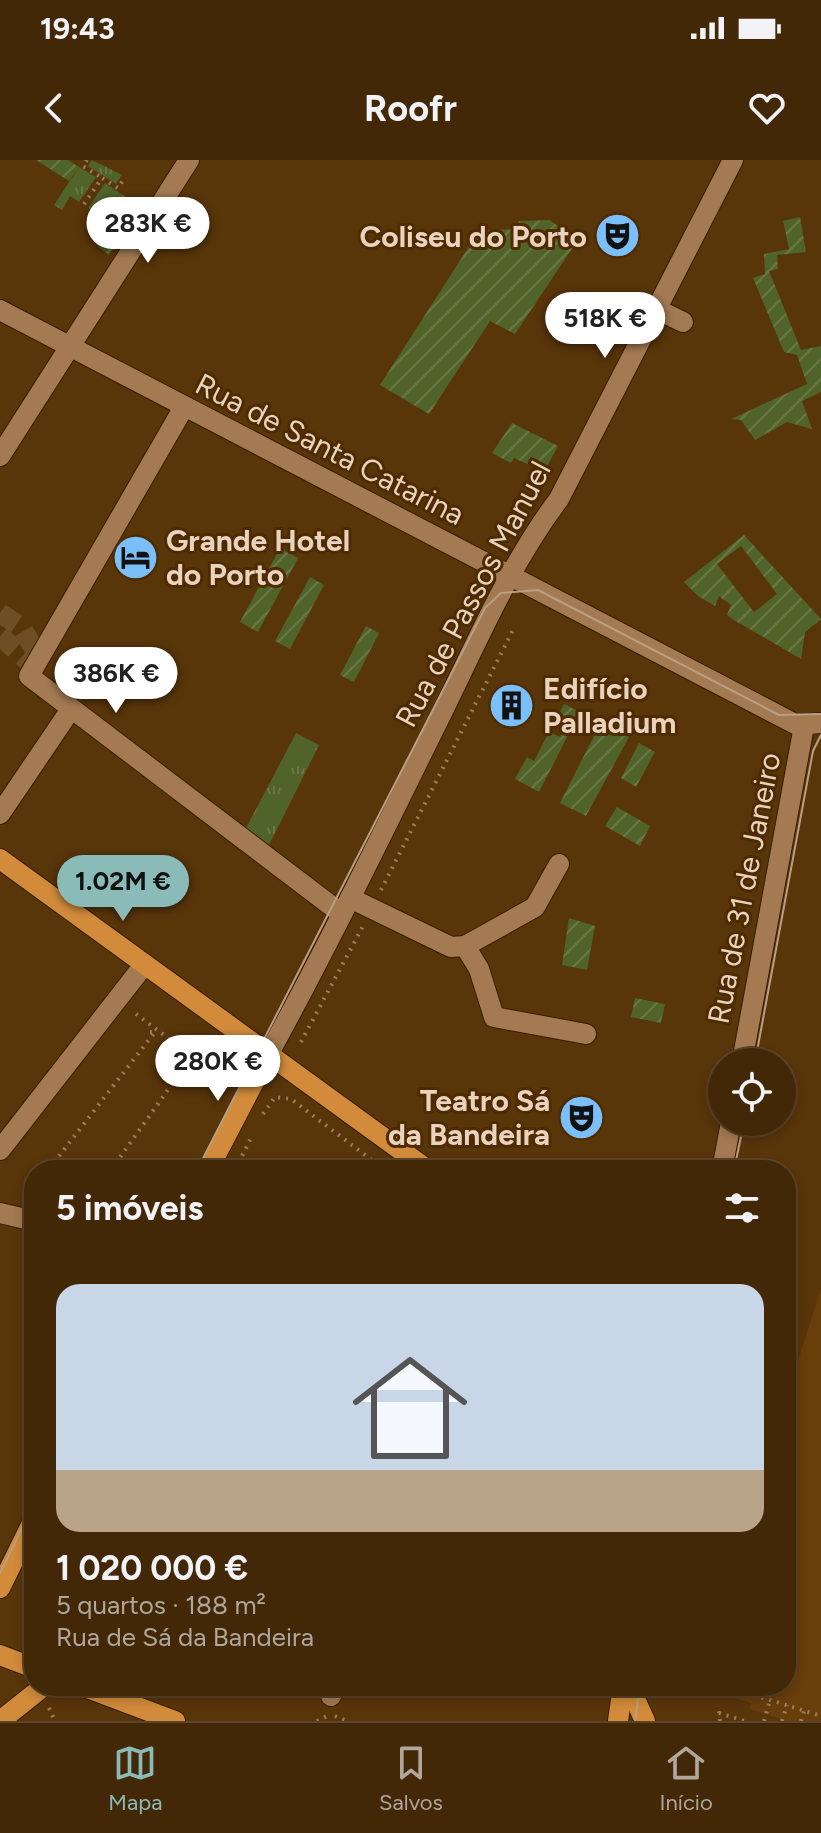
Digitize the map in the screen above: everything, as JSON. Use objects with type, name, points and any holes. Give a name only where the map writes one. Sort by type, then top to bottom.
[{"type":"main road","points":[[0,859],[267,1057],[414,1160]]},
{"type":"main road","points":[[213,1160],[267,1057]]},
{"type":"main road","points":[[0,1588],[24,1539]]},
{"type":"main road","points":[[0,1655],[24,1664]]},
{"type":"main road","points":[[0,1721],[31,1696]]},
{"type":"main road","points":[[109,1696],[175,1721]]},
{"type":"main road","points":[[618,1721],[624,1696]]},
{"type":"main road","points":[[631,1696],[645,1721]]},
{"type":"street","points":[[0,456],[189,160]]},
{"type":"street","name":"Rua de Passos Manuel","points":[[267,1057],[510,577],[533,534],[559,499],[733,160]]},
{"type":"street","points":[[656,309],[683,322]]},
{"type":"street","name":"Rua de Santa Catarina","points":[[0,310],[797,725],[813,724]]},
{"type":"street","points":[[184,407],[29,676],[346,906],[451,947],[465,946],[535,907],[559,864]]},
{"type":"street","points":[[0,814],[71,709]]},
{"type":"street","name":"Rua de 31 de Janeiro","points":[[745,1048],[813,724]]},
{"type":"street","points":[[465,946],[479,969],[494,1017],[586,1034]]},
{"type":"street","points":[[0,1150],[144,965]]},
{"type":"street","points":[[724,1160],[728,1136]]},
{"type":"street","points":[[0,1213],[24,1219]]},
{"type":"path","points":[[87,160],[83,166],[118,188],[125,177]]},
{"type":"path","points":[[84,204],[102,178]]},
{"type":"path","points":[[118,1160],[189,1060],[188,1053],[136,1014]]},
{"type":"path","points":[[59,1156],[149,1034]]},
{"type":"path","points":[[189,1060],[205,1064],[222,1053]]},
{"type":"path","points":[[262,1116],[275,1097],[291,1099],[372,1160]]},
{"type":"path","points":[[240,1160],[255,1129]]},
{"type":"path","points":[[757,1696],[821,1716]]},
{"type":"path","points":[[764,1721],[770,1700]]},
{"type":"path","points":[[782,1721],[787,1705]]},
{"type":"path","points":[[801,1721],[804,1711]]},
{"type":"path","points":[[720,1721],[719,1713],[745,1721]]},
{"type":"shaded area","points":[[821,1288],[821,1721],[787,1721],[750,1709],[751,1703],[728,1696],[796,1696],[796,1367]]},
{"type":"green space","points":[[36,160],[68,160],[79,167],[69,181]]},
{"type":"green space","points":[[92,160],[122,175],[116,184],[88,166]]},
{"type":"green space","points":[[79,167],[96,177],[79,202],[70,196],[62,210],[54,205]]},
{"type":"green space","points":[[105,183],[120,193],[95,231],[86,225],[94,213],[88,208]]},
{"type":"green space","points":[[120,193],[140,206],[109,255],[98,247],[103,237],[95,231]]},
{"type":"green space","points":[[800,217],[806,252],[777,255],[778,269],[769,271],[801,350],[821,346],[821,392],[802,401],[812,429],[787,422],[755,440],[741,420],[731,419],[807,384],[797,355],[784,352],[753,278],[765,274],[764,254],[789,249],[783,221]]},
{"type":"green space","points":[[550,220],[577,241],[515,334],[490,321],[429,414],[380,385],[481,228],[481,231],[516,229],[519,221]]},
{"type":"green space","points":[[512,423],[558,446],[544,472],[514,458],[511,463],[492,453]]},
{"type":"green space","points":[[744,535],[821,619],[805,632],[801,659],[727,615],[731,605],[719,596],[715,606],[698,596],[684,582]],"holes":[[[741,546],[777,594],[754,612],[717,564]]]},
{"type":"green space","points":[[280,548],[298,558],[258,632],[240,622]]},
{"type":"green space","points":[[310,577],[324,585],[290,649],[275,641]]},
{"type":"green space","points":[[366,626],[379,633],[354,682],[340,675]]},
{"type":"green space","points":[[564,704],[580,712],[539,792],[515,779],[527,757],[534,761],[549,732],[560,737],[565,727],[555,721]]},
{"type":"green space","points":[[586,715],[629,737],[586,816],[560,803],[597,730],[582,721]]},
{"type":"green space","points":[[296,733],[319,745],[268,847],[245,830]]},
{"type":"green space","points":[[639,743],[655,752],[636,787],[621,778]]},
{"type":"green space","points":[[617,807],[650,826],[640,846],[605,826]]},
{"type":"green space","points":[[569,918],[595,926],[587,970],[562,965]]},
{"type":"green space","points":[[635,998],[665,1004],[661,1023],[631,1017]]},
{"type":"tunnel","points":[[0,613],[21,627],[34,648]]},
{"type":"tunnel","points":[[0,636],[27,660]]},
{"type":"tram line","points":[[202,1160],[485,608],[501,593],[538,590],[779,715],[821,714]]},
{"type":"tram line","points":[[758,1048],[813,751],[821,735]]},
{"type":"tram line","points":[[736,1160],[741,1136]]},
{"type":"tram line","points":[[0,1573],[24,1524]]},
{"type":"tram line","points":[[635,1721],[639,1696]]},
{"type":"place","name":"Coliseu do Porto","points":[[618,236]]},
{"type":"place","name":"Grande Hotel do Porto","points":[[135,557]]},
{"type":"place","name":"Edifício Palladium","points":[[512,705]]},
{"type":"place","name":"Teatro Sá da Bandeira","points":[[581,1117]]}]
